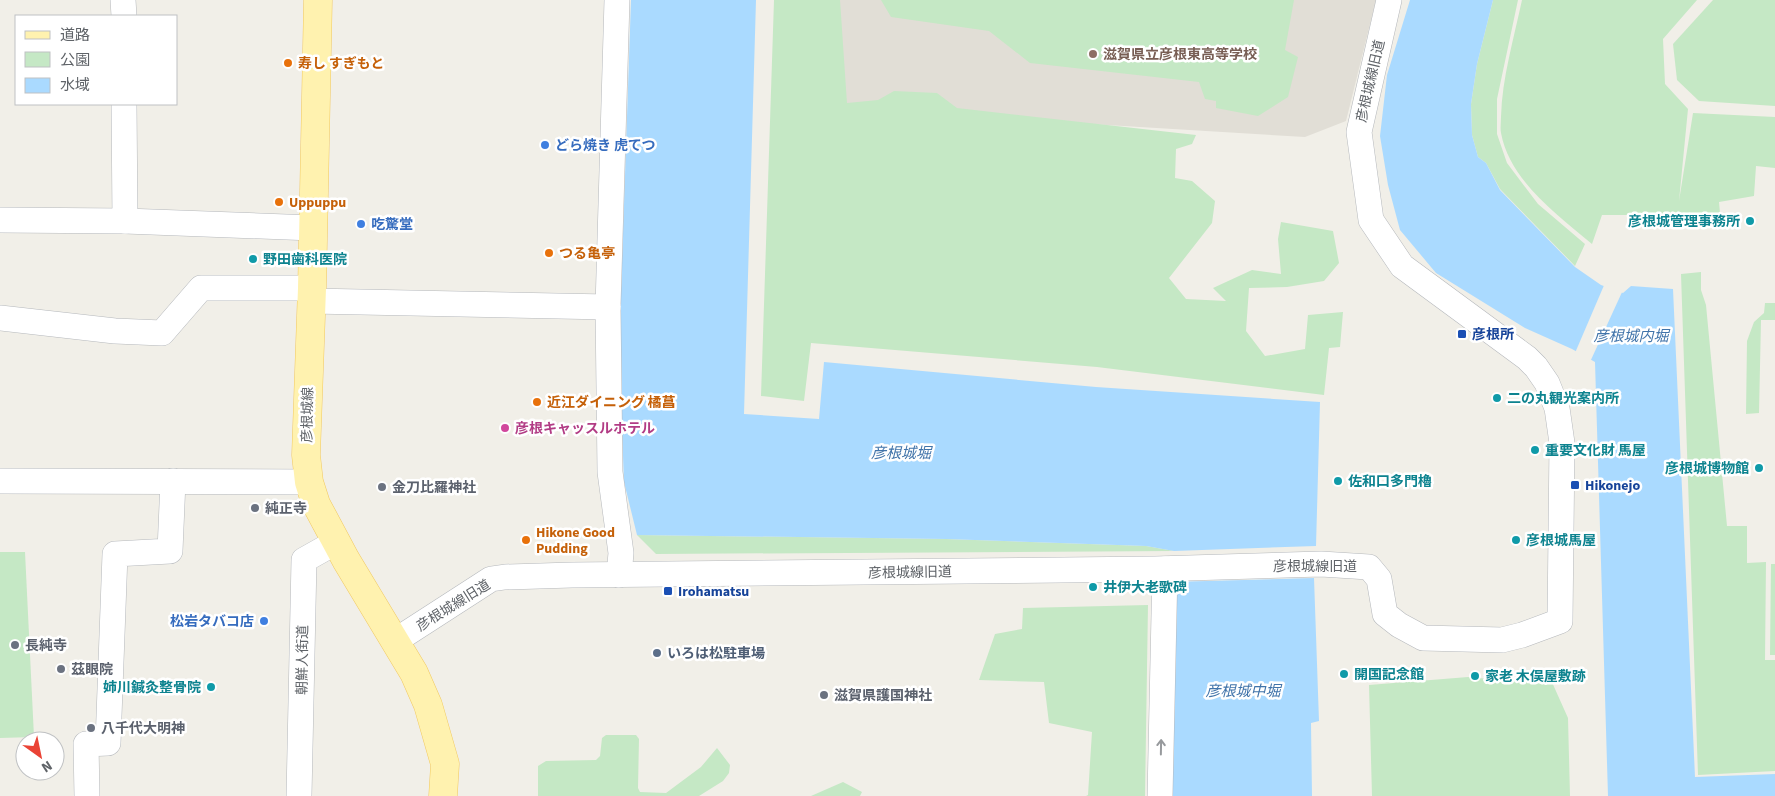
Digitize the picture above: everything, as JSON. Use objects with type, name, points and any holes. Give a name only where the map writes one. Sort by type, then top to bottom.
[{"type":"main road","name":"彦根城線","points":[[318,0],[312,294],[306,446],[309,482],[316,504],[336,542],[414,673],[428,705],[445,764],[443,796]]},
{"type":"street","points":[[124,0],[124,15]]},
{"type":"street","points":[[617,0],[608,307],[610,472],[621,552],[619,575]]},
{"type":"street","name":"彦根城線旧道","points":[[395,641],[491,579],[505,577],[619,575],[1165,568],[1321,564],[1369,567],[1379,579],[1385,614],[1398,626],[1423,638],[1502,640],[1560,621],[1562,443],[1557,408],[1547,383],[1527,358],[1402,266],[1371,220],[1358,132],[1389,0]]},
{"type":"street","points":[[124,105],[125,221]]},
{"type":"street","points":[[0,220],[125,221],[313,228]]},
{"type":"street","points":[[0,318],[162,333],[201,288],[608,307]]},
{"type":"street","points":[[0,481],[309,482]]},
{"type":"street","points":[[87,796],[86,744],[108,744],[115,554],[170,551],[173,481]]},
{"type":"street","name":"朝鮮人街道","points":[[299,796],[304,560],[336,542]]},
{"type":"street","points":[[1160,796],[1165,568]]},
{"type":"shaded area","name":"滋賀県立彦根東高等学校","points":[[825,0],[1376,0],[1346,121],[1305,137],[823,108]]},
{"type":"green space","points":[[774,0],[840,0],[847,103],[878,100],[894,91],[937,93],[957,108],[1196,135],[1192,144],[1176,149],[1175,178],[1192,181],[1215,201],[1212,223],[1169,278],[1186,299],[1226,301],[1213,288],[1252,270],[1281,274],[1278,239],[1281,222],[1333,231],[1339,263],[1324,281],[1287,287],[1249,288],[1246,331],[1265,356],[1305,349],[1308,315],[1343,312],[1340,347],[1329,348],[1324,395],[1097,367],[811,343],[804,401],[761,396]]},
{"type":"green space","points":[[881,0],[1294,0],[1285,50],[1298,57],[1288,97],[1258,116],[1216,108],[1216,101],[1205,99],[1199,82],[1030,63],[989,31],[891,17]]},
{"type":"green space","points":[[1493,0],[1518,0],[1497,99],[1497,134],[1507,163],[1538,204],[1585,244],[1575,266],[1500,189],[1486,163],[1478,157],[1472,135],[1471,104],[1477,64]]},
{"type":"green space","points":[[1522,0],[1697,0],[1663,39],[1665,84],[1688,109],[1679,201],[1693,113],[1775,117],[1775,168],[1756,166],[1754,196],[1719,202],[1720,213],[1602,215],[1592,244],[1564,221],[1537,195],[1514,166],[1506,150],[1501,133],[1504,88]]},
{"type":"green space","points":[[1713,0],[1775,0],[1775,106],[1699,101],[1677,80],[1673,44]]},
{"type":"green space","points":[[1701,272],[1701,290],[1706,305],[1727,526],[1747,526],[1747,563],[1766,562],[1765,660],[1775,660],[1775,771],[1698,775],[1681,274]]},
{"type":"green space","points":[[1765,303],[1775,303],[1775,320],[1761,320],[1759,413],[1746,414],[1747,341],[1754,322],[1764,313]]},
{"type":"green space","points":[[637,535],[946,539],[1146,546],[1174,551],[656,554]]},
{"type":"green space","name":"長純寺","points":[[0,552],[25,552],[34,731],[15,731],[15,738],[0,738]]},
{"type":"green space","points":[[1771,564],[1775,564],[1775,655],[1770,655]]},
{"type":"green space","points":[[1148,605],[1145,796],[1086,796],[1088,795],[1092,732],[1049,723],[1044,682],[979,680],[995,634],[1022,629],[1023,608]]},
{"type":"green space","points":[[1468,677],[1521,682],[1551,680],[1568,718],[1570,796],[1372,796],[1369,685]]},
{"type":"green space","points":[[606,735],[636,735],[639,739],[638,788],[640,792],[666,793],[701,767],[717,748],[730,765],[729,773],[723,781],[699,796],[538,796],[538,766],[546,761],[596,760],[600,756],[602,738]]},
{"type":"green space","points":[[843,782],[862,792],[860,796],[811,796]]},
{"type":"water","name":"彦根城堀","points":[[631,0],[756,0],[744,414],[819,419],[824,362],[1096,387],[1320,402],[1316,546],[1174,551],[1146,546],[946,539],[637,535],[624,482],[619,351]]},
{"type":"water","name":"彦根城内堀","points":[[1410,0],[1493,0],[1477,64],[1471,104],[1472,135],[1478,157],[1486,163],[1500,190],[1575,267],[1601,285],[1623,293],[1631,286],[1673,289],[1695,777],[1775,774],[1775,796],[1608,796],[1595,362],[1572,349],[1525,328],[1436,273],[1400,230],[1388,185],[1380,136],[1387,75]]},
{"type":"water","name":"彦根城中堀","points":[[1314,578],[1319,721],[1311,723],[1312,796],[1166,796],[1170,582]]},
{"type":"pier","points":[[1605,283],[1623,290],[1590,362],[1575,353]]},
{"type":"place","name":"滋賀県立彦根東高等学校","points":[[1093,54]]},
{"type":"place","name":"寿し すぎもと","points":[[288,63]]},
{"type":"place","name":"どら焼き 虎てつ","points":[[545,145]]},
{"type":"place","name":"Uppuppu","points":[[279,202]]},
{"type":"place","name":"彦根城管理事務所","points":[[1750,221]]},
{"type":"place","name":"吃驚堂","points":[[361,224]]},
{"type":"place","name":"つる亀亭","points":[[549,253]]},
{"type":"place","name":"野田歯科医院","points":[[253,259]]},
{"type":"place","name":"彦根所","points":[[1462,334]]},
{"type":"place","name":"二の丸観光案内所","points":[[1497,398]]},
{"type":"place","name":"近江ダイニング 橘菖","points":[[537,402]]},
{"type":"place","name":"彦根キャッスルホテル","points":[[505,428]]},
{"type":"place","name":"重要文化財 馬屋","points":[[1535,450]]},
{"type":"place","name":"彦根城博物館","points":[[1759,468]]},
{"type":"place","name":"佐和口多門櫓","points":[[1338,481]]},
{"type":"place","name":"Hikonejo","points":[[1575,485]]},
{"type":"place","name":"金刀比羅神社","points":[[382,487]]},
{"type":"place","name":"純正寺","points":[[255,508]]},
{"type":"place","name":"Hikone Good Pudding","points":[[526,540]]},
{"type":"place","name":"彦根城馬屋","points":[[1516,540]]},
{"type":"place","name":"井伊大老歌碑","points":[[1093,587]]},
{"type":"place","name":"Irohamatsu","points":[[668,591]]},
{"type":"place","name":"松岩タバコ店","points":[[264,621]]},
{"type":"place","name":"長純寺","points":[[15,645]]},
{"type":"place","name":"いろは松駐車場","points":[[657,653]]},
{"type":"place","name":"茲眼院","points":[[61,669]]},
{"type":"place","name":"開国記念館","points":[[1344,674]]},
{"type":"place","name":"家老 木俣屋敷跡","points":[[1475,676]]},
{"type":"place","name":"姉川鍼灸整骨院","points":[[211,687]]},
{"type":"place","name":"滋賀県護国神社","points":[[824,695]]},
{"type":"place","name":"八千代大明神","points":[[91,728]]}]
